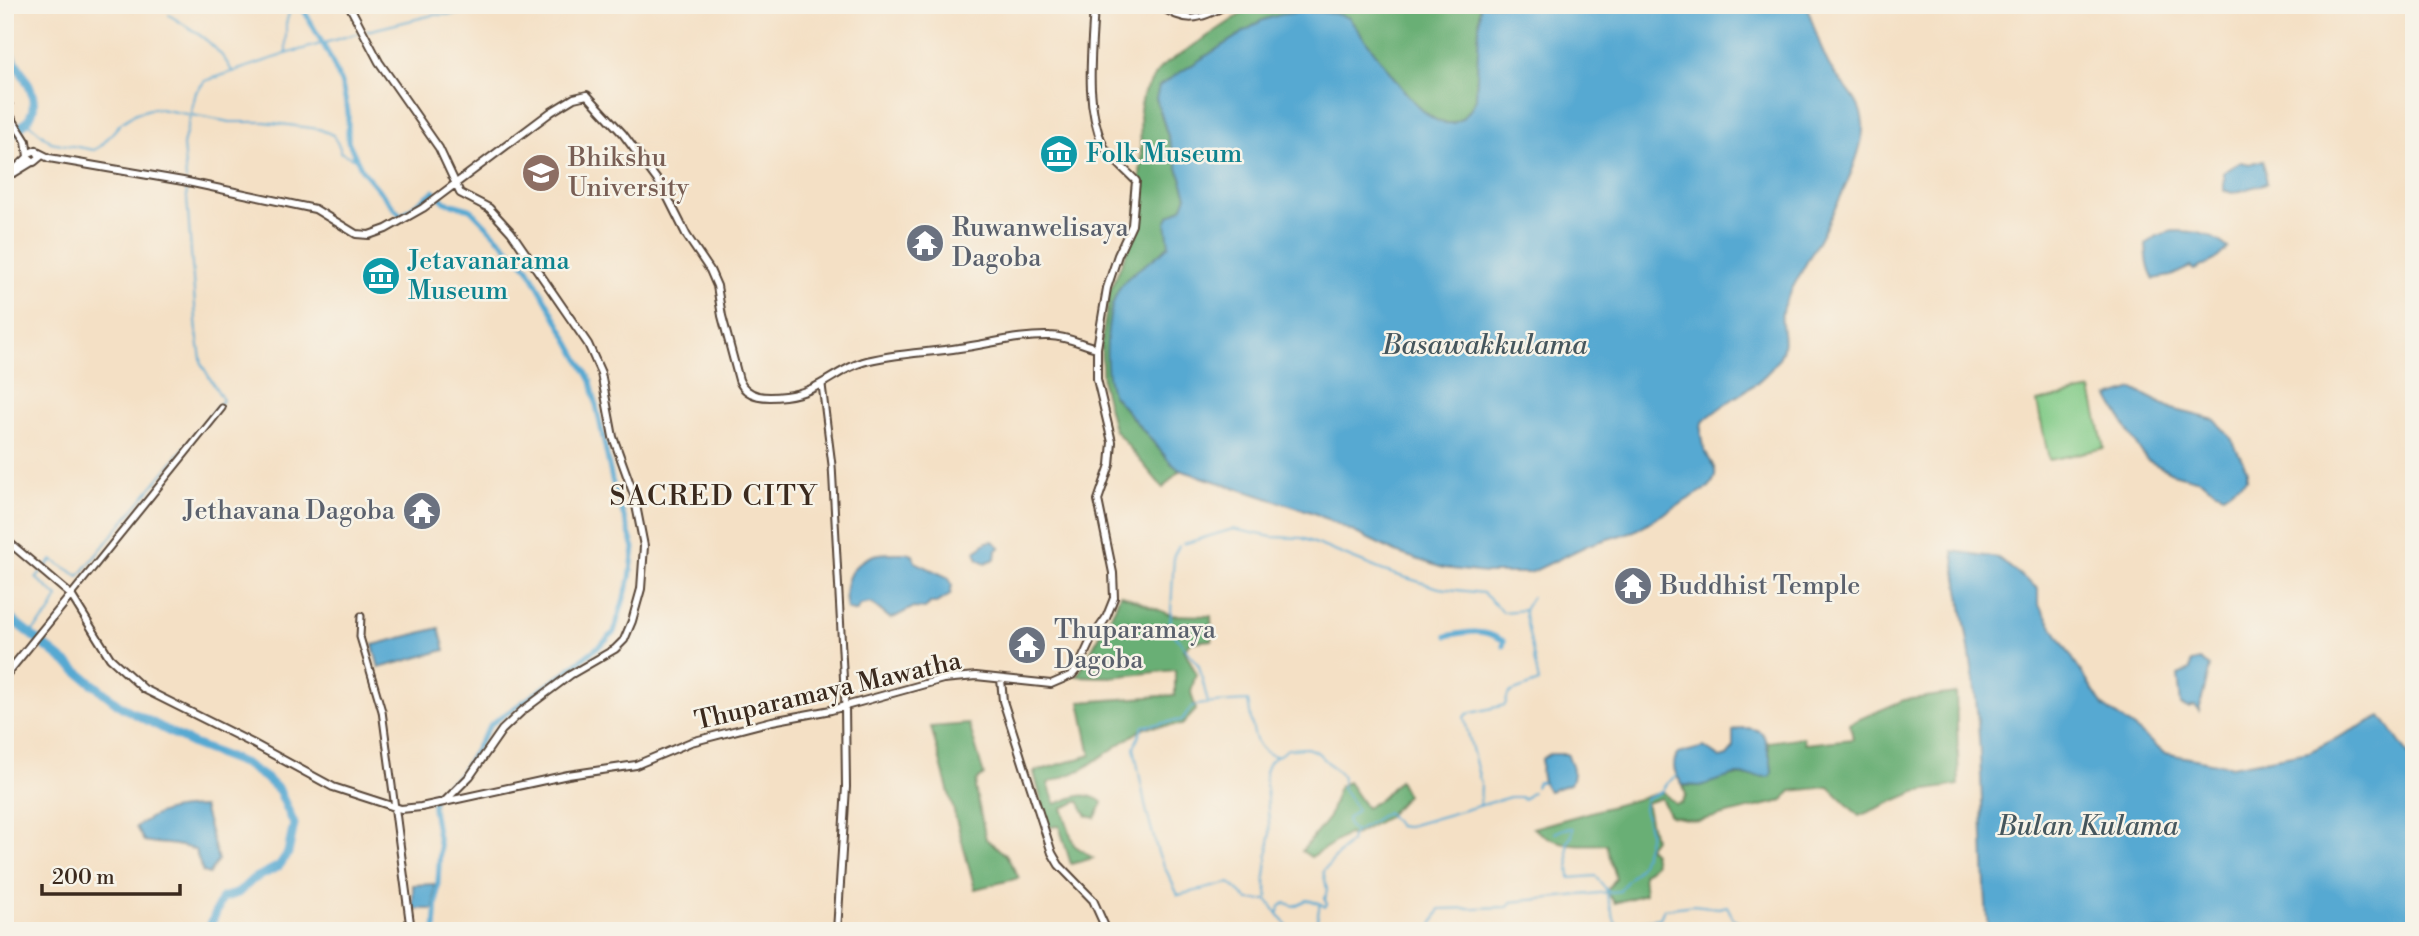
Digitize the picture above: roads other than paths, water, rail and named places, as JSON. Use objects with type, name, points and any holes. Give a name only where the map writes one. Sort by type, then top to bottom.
[{"type":"main road","points":[[349,5],[379,62],[439,148],[453,186],[463,196],[489,208],[512,232],[589,344],[601,373],[612,437],[634,495],[644,547],[641,589],[624,640],[615,649],[570,675],[522,711],[502,730],[461,785],[441,803]]},
{"type":"main road","name":"Thuparamaya Mawatha","points":[[395,808],[406,810],[577,774],[636,765],[691,741],[845,706],[952,678],[976,676],[1051,684],[1069,677],[1078,668],[1088,643],[1113,603],[1114,581],[1098,500],[1109,471],[1112,442],[1097,379],[1097,348],[1107,288],[1132,225],[1136,181],[1106,149],[1095,115],[1091,89],[1094,5]]},
{"type":"main road","points":[[5,179],[33,156],[49,158],[183,181],[315,209],[356,234],[364,236],[397,224],[453,186],[551,112],[579,95],[589,96],[623,134],[663,188],[687,236],[710,270],[717,286],[724,328],[743,388],[753,395],[794,394],[822,385],[849,368],[874,360],[1028,337],[1055,336],[1097,348]]},
{"type":"main road","points":[[5,103],[9,106],[7,111],[33,156]]},
{"type":"main road","points":[[5,539],[71,595],[114,663],[144,689],[317,779],[395,808],[411,931]]},
{"type":"main road","points":[[5,676],[71,595]]},
{"type":"main road","points":[[1001,679],[1003,701],[1052,853],[1093,900],[1107,931]]},
{"type":"main road","points":[[837,931],[846,787],[845,706]]},
{"type":"main road","points":[[461,785],[463,793],[469,797]]},
{"type":"street","points":[[1157,5],[1189,20],[1204,17],[1227,5]]},
{"type":"street","points":[[822,385],[832,465],[845,706]]},
{"type":"street","points":[[71,595],[222,408]]},
{"type":"street","points":[[361,616],[360,638],[382,711],[395,808]]},
{"type":"water","name":"Basawakkulama","points":[[1480,5],[1806,5],[1825,58],[1854,98],[1863,123],[1862,140],[1845,187],[1782,309],[1784,343],[1779,358],[1763,377],[1702,423],[1703,444],[1715,473],[1709,487],[1634,531],[1588,545],[1530,573],[1485,573],[1443,568],[1398,553],[1314,513],[1180,470],[1113,395],[1107,370],[1109,321],[1117,293],[1128,278],[1169,245],[1166,223],[1169,216],[1183,207],[1187,196],[1156,98],[1159,86],[1261,21],[1292,13],[1329,13],[1349,18],[1419,107],[1442,122],[1454,122],[1465,115],[1476,99]]},
{"type":"water","points":[[2263,160],[2267,183],[2233,193],[2224,191],[2224,172],[2241,162],[2250,164]]},
{"type":"water","points":[[2173,231],[2202,234],[2228,248],[2215,260],[2194,270],[2190,267],[2171,276],[2154,279],[2149,267],[2146,245],[2156,236]]},
{"type":"water","points":[[2133,389],[2172,409],[2215,420],[2231,438],[2247,470],[2247,479],[2223,495],[2200,480],[2172,473],[2147,460],[2109,397]]},
{"type":"water","points":[[993,541],[1000,547],[996,550],[995,559],[985,563],[978,559],[975,551]]},
{"type":"water","name":"Bulan Kulama","points":[[1953,551],[1998,558],[2038,589],[2038,604],[2103,706],[2164,753],[2231,766],[2309,752],[2381,716],[2414,762],[2414,931],[1988,931],[1976,700]]},
{"type":"water","points":[[878,554],[913,555],[915,562],[949,578],[952,585],[950,595],[936,603],[930,603],[925,609],[912,608],[891,619],[871,603],[860,605],[856,612],[847,609],[846,584],[858,564]]},
{"type":"water","points":[[439,628],[445,650],[379,668],[373,645]]},
{"type":"water","points":[[2200,660],[2210,667],[2199,711],[2195,706],[2188,708],[2181,705],[2178,675],[2190,670],[2191,662]]},
{"type":"water","points":[[1742,728],[1763,734],[1772,765],[1769,777],[1735,775],[1700,786],[1683,785],[1675,770],[1677,754],[1704,747],[1720,758],[1727,756],[1733,749],[1733,731]]},
{"type":"water","points":[[1550,754],[1567,754],[1573,772],[1570,784],[1549,791],[1541,768],[1542,759]]},
{"type":"water","points":[[203,807],[218,860],[209,874],[203,872],[195,850],[144,841],[136,827],[153,816],[168,811]]},
{"type":"water","points":[[435,884],[434,909],[413,909],[413,885]]},
{"type":"waterway","points":[[301,5],[329,55],[342,85],[348,112],[348,141],[362,170],[401,216],[434,191],[445,202],[470,209],[528,268],[591,381],[612,480],[634,548],[630,578],[614,632],[562,675],[491,724],[460,775],[436,793],[433,809],[440,849],[435,931]]},
{"type":"waterway","points":[[367,31],[433,15],[515,12],[534,5]]},
{"type":"waterway","points":[[286,53],[286,24],[289,13]]},
{"type":"waterway","points":[[169,15],[212,45],[232,71]]},
{"type":"waterway","points":[[186,180],[183,145],[196,92],[205,81],[362,32]]},
{"type":"waterway","points":[[5,47],[26,80],[33,99],[30,117],[5,140]]},
{"type":"waterway","points":[[26,121],[51,142],[94,150],[101,146],[121,123],[136,113],[154,108],[230,122],[265,122],[319,129],[333,135],[340,152],[357,160]]},
{"type":"waterway","points":[[45,568],[52,560],[79,576],[223,400],[202,365],[197,333],[186,185]]},
{"type":"waterway","points":[[1183,544],[1233,529],[1272,537],[1302,538],[1384,571],[1439,588],[1483,593],[1503,612],[1524,610]]},
{"type":"waterway","points":[[1179,546],[1174,555],[1170,629],[1199,666],[1208,703]]},
{"type":"waterway","points":[[31,633],[49,614],[58,597],[36,578],[41,572]]},
{"type":"waterway","points":[[1480,806],[1481,784],[1464,717],[1505,705],[1511,692],[1539,682],[1524,610],[1532,597]]},
{"type":"waterway","points":[[5,614],[122,707],[193,744],[245,764],[279,790],[294,824],[288,853],[279,866],[252,880],[238,893],[222,898],[208,931]]},
{"type":"waterway","points":[[1447,636],[1483,633],[1504,641],[1503,646]]},
{"type":"waterway","points":[[1276,756],[1262,749],[1257,742],[1248,701],[1196,705],[1182,720],[1143,726],[1134,747],[1158,853],[1178,895],[1230,883],[1248,900],[1268,900],[1290,930],[1296,931]]},
{"type":"waterway","points":[[1268,899],[1265,876],[1270,835],[1265,772],[1269,762],[1288,749],[1307,748],[1317,752],[1343,777],[1342,788],[1357,810],[1347,819],[1349,827],[1356,831],[1350,842],[1323,871],[1327,889],[1325,907],[1307,900],[1294,906],[1286,903],[1280,906],[1278,914]]},
{"type":"waterway","points":[[1429,931],[1440,909],[1508,907],[1511,902],[1620,891],[1641,864],[1648,842],[1649,832],[1644,809],[1646,799],[1661,792],[1676,776]]},
{"type":"waterway","points":[[1535,787],[1538,782],[1542,782]]},
{"type":"waterway","points":[[1357,831],[1387,812],[1398,826],[1405,827],[1510,797],[1524,799],[1532,792]]},
{"type":"waterway","points":[[1555,833],[1573,828],[1572,836],[1567,842],[1570,878],[1596,876],[1608,892],[1607,897],[1618,931]]},
{"type":"waterway","points":[[1315,931],[1320,903]]},
{"type":"waterway","points":[[1617,925],[1660,918],[1664,909],[1693,905],[1719,908],[1727,906],[1733,918],[1752,931]]},
{"type":"waterway","points":[[1805,931],[1812,931]]},
{"type":"place","name":"Folk Museum","points":[[1059,154]]},
{"type":"place","name":"Bhikshu University","points":[[541,173]]},
{"type":"place","name":"Ruwanwelisaya Dagoba","points":[[925,243]]},
{"type":"place","name":"Jetavanarama Museum","points":[[381,276]]},
{"type":"place","name":"Jethavana Dagoba","points":[[422,511]]},
{"type":"place","name":"Buddhist Temple","points":[[1633,586]]},
{"type":"place","name":"Thuparamaya Dagoba","points":[[1027,645]]},
{"type":"district","name":"SACRED CITY","points":[[714,496]]}]
